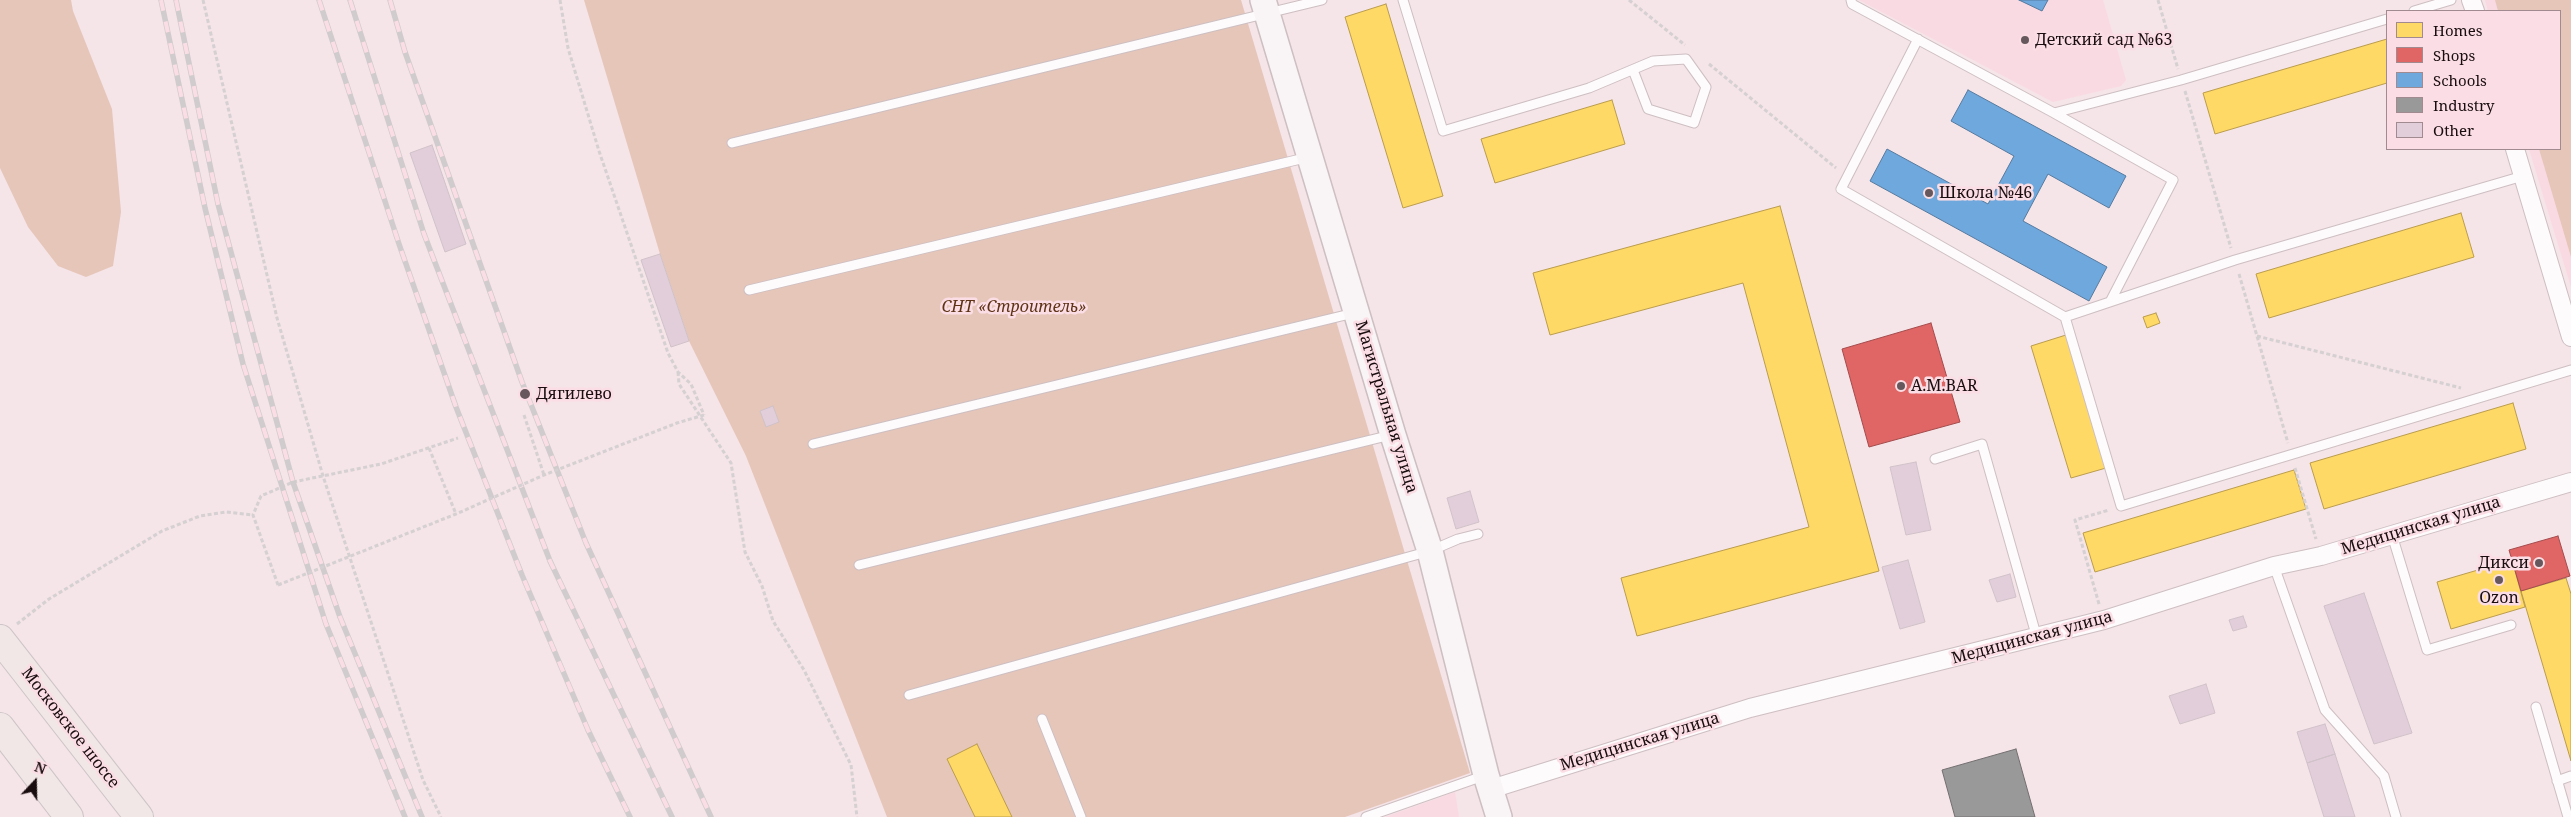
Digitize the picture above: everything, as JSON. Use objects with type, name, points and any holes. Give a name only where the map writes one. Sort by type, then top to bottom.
[{"type":"highway","name":"Московское шоссе","points":[[7,633],[140,817]]},
{"type":"highway","points":[[0,728],[68,817]]},
{"type":"street","name":"Магистральная улица","points":[[1266,7],[1393,435],[1430,551],[1488,782],[1499,817]]},
{"type":"street","points":[[2515,150],[2571,337]]},
{"type":"street","name":"Медицинская улица","points":[[1488,782],[1750,708],[2104,620],[2274,566],[2322,556],[2571,482]]},
{"type":"lane","points":[[732,143],[1266,7],[1322,0]]},
{"type":"lane","points":[[1403,0],[1443,131],[1589,88],[1653,61],[1686,59],[1706,87],[1694,123],[1648,109],[1632,70]]},
{"type":"lane","points":[[1851,0],[1852,4],[2054,113],[2173,180],[2110,302]]},
{"type":"lane","points":[[2417,10],[2452,0]]},
{"type":"lane","points":[[2054,113],[2182,80],[2386,19]]},
{"type":"lane","points":[[1918,39],[1840,190],[2065,317],[2121,506],[2571,370]]},
{"type":"lane","points":[[749,290],[1311,157]]},
{"type":"lane","points":[[2065,317],[2235,260],[2523,176]]},
{"type":"lane","points":[[813,444],[1357,312]]},
{"type":"lane","points":[[859,565],[1393,435]]},
{"type":"lane","points":[[1935,459],[1982,444],[2037,638]]},
{"type":"lane","points":[[910,695],[1430,551],[1458,539],[1478,534]]},
{"type":"lane","points":[[2392,535],[2428,650],[2511,625]]},
{"type":"lane","points":[[2274,566],[2325,710],[2384,776],[2396,817]]},
{"type":"lane","points":[[2536,707],[2568,817]]},
{"type":"lane","points":[[1042,719],[1081,817]]},
{"type":"lane","points":[[2557,781],[2571,776]]},
{"type":"lane","points":[[1366,817],[1488,782]]},
{"type":"path","points":[[203,0],[277,318],[323,476],[422,780],[441,817]]},
{"type":"path","points":[[458,438],[381,464],[293,482],[260,496],[253,515],[278,585],[456,514],[544,475],[704,415],[690,384],[678,372],[668,353],[599,151],[568,48],[560,0]]},
{"type":"path","points":[[1629,0],[1686,45]]},
{"type":"path","points":[[2158,0],[2322,556]]},
{"type":"path","points":[[1701,58],[1839,171],[1840,190]]},
{"type":"path","points":[[2257,336],[2488,395]]},
{"type":"path","points":[[678,372],[679,384],[731,463],[745,552],[762,586],[773,621],[804,670],[851,765],[857,817]]},
{"type":"path","points":[[524,416],[544,475]]},
{"type":"path","points":[[429,448],[456,514]]},
{"type":"path","points":[[2104,620],[2074,520],[2121,506]]},
{"type":"path","points":[[7,633],[49,599],[162,531],[200,516],[226,512],[253,515]]},
{"type":"shaded area","name":"Детский сад №63","points":[[1859,0],[2103,0],[2126,80],[2121,86],[2053,102]]},
{"type":"shaded area","points":[[2485,0],[2571,0],[2571,287],[2529,150],[2561,150],[2561,10],[2488,10]]},
{"type":"shaded area","points":[[1455,792],[1459,817],[1385,817],[1433,800]]},
{"type":"green space","points":[[0,0],[71,0],[73,11],[112,109],[121,212],[113,266],[86,277],[58,266],[28,227],[0,168]]},
{"type":"green space","name":"СНТ «Строитель»","points":[[584,0],[1241,0],[1470,773],[1345,817],[887,817],[746,456],[689,341],[660,254]]},
{"type":"green space","points":[[2495,0],[2571,0],[2571,257],[2539,150],[2561,150],[2561,10],[2498,10]]},
{"type":"building: Homes","points":[[1386,4],[1443,196],[1403,208],[1345,17]]},
{"type":"building: Homes","points":[[2386,39],[2386,83],[2215,134],[2203,93]]},
{"type":"building: Homes","points":[[1612,100],[1625,144],[1495,183],[1481,139]]},
{"type":"building: Homes","points":[[1780,206],[1879,571],[1637,636],[1621,578],[1809,527],[1743,283],[1550,335],[1533,273]]},
{"type":"building: Homes","points":[[2461,213],[2474,257],[2269,318],[2256,274]]},
{"type":"building: Homes","points":[[2156,313],[2160,323],[2147,328],[2143,317]]},
{"type":"building: Homes","points":[[2066,335],[2106,468],[2071,478],[2031,346]]},
{"type":"building: Homes","points":[[2513,403],[2526,449],[2324,509],[2310,463]]},
{"type":"building: Homes","points":[[2294,470],[2306,509],[2095,572],[2083,533]]},
{"type":"building: Homes","points":[[2512,560],[2525,607],[2451,629],[2437,582]]},
{"type":"building: Homes","points":[[2566,578],[2571,594],[2571,761],[2521,591]]},
{"type":"building: Homes","points":[[977,744],[1012,817],[975,817],[947,759]]},
{"type":"building: Shops","name":"А.М.BAR","points":[[1931,323],[1960,422],[1869,447],[1842,349]]},
{"type":"building: Shops","name":"Дикси","points":[[2558,536],[2570,576],[2521,591],[2509,550]]},
{"type":"building: Schools","points":[[2019,0],[2048,0],[2042,11]]},
{"type":"building: Schools","name":"Школа №46","points":[[1968,90],[2126,176],[2109,208],[2048,174],[2023,221],[2107,267],[2089,301],[1870,181],[1887,149],[1988,204],[2014,156],[1951,121]]},
{"type":"building: Industry","points":[[2016,749],[2035,817],[1955,817],[1942,770]]},
{"type":"building: Other","points":[[432,145],[466,244],[445,252],[410,153]]},
{"type":"building: Other","points":[[660,254],[689,341],[671,347],[641,260]]},
{"type":"building: Other","points":[[773,406],[779,422],[766,427],[760,411]]},
{"type":"building: Other","points":[[1916,462],[1931,530],[1906,535],[1890,467]]},
{"type":"building: Other","points":[[1470,491],[1479,522],[1456,529],[1447,498]]},
{"type":"building: Other","points":[[1908,560],[1925,622],[1900,629],[1882,567]]},
{"type":"building: Other","points":[[2010,574],[2016,597],[1997,602],[1989,580]]},
{"type":"building: Other","points":[[2364,593],[2412,733],[2374,744],[2324,606]]},
{"type":"building: Other","points":[[2243,616],[2247,627],[2233,631],[2229,620]]},
{"type":"building: Other","points":[[2206,684],[2215,713],[2180,724],[2169,696]]},
{"type":"building: Other","points":[[2325,724],[2335,754],[2307,763],[2297,732]]},
{"type":"building: Other","points":[[2335,754],[2355,817],[2324,817],[2307,763]]},
{"type":"railway","points":[[161,0],[205,208],[243,364],[326,624],[405,817]]},
{"type":"railway","points":[[176,0],[218,204],[293,482],[340,617],[422,817]]},
{"type":"railway","points":[[319,0],[399,244],[456,407],[522,575],[588,730],[630,817]]},
{"type":"railway","points":[[350,0],[424,234],[550,561],[672,817]]},
{"type":"railway","points":[[390,0],[405,52],[522,382],[586,543],[711,817]]},
{"type":"place","name":"Детский сад №63","points":[[2025,40]]},
{"type":"place","name":"Школа №46","points":[[1929,193]]},
{"type":"place","name":"А.М.BAR","points":[[1901,386]]},
{"type":"place","name":"Дягилево","points":[[525,394]]},
{"type":"place","name":"Дикси","points":[[2539,563]]},
{"type":"place","name":"Ozon","points":[[2499,580]]}]
